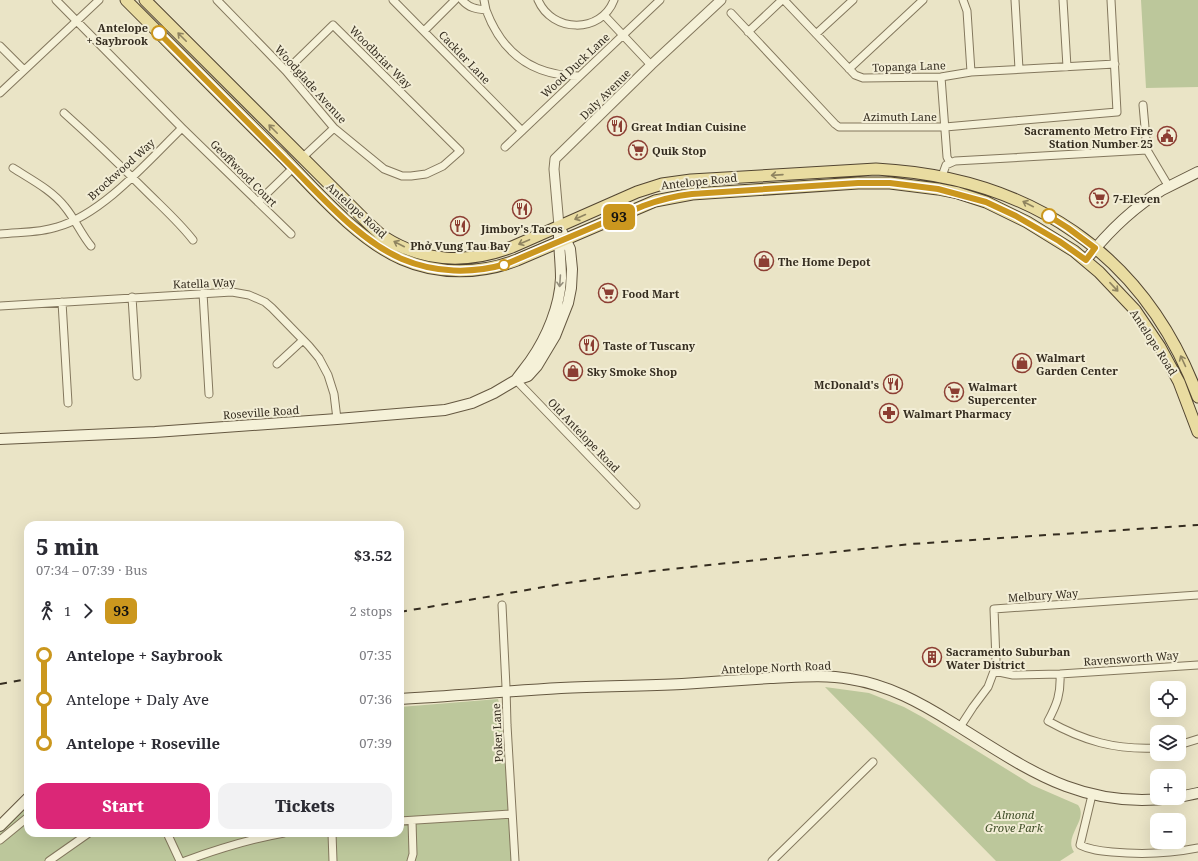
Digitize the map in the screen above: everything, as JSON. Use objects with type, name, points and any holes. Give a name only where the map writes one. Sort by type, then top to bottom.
[{"type":"main road","name":"Antelope Road","points":[[126,0],[293,168],[365,236],[390,253],[415,264],[450,270],[484,270],[506,264],[643,206],[666,198],[692,194],[858,183],[890,183],[938,189],[986,202],[1027,222],[1059,241],[1086,260],[1110,282],[1143,321],[1160,347],[1179,382],[1198,432]]},
{"type":"main road","name":"Antelope Road","points":[[145,0],[331,187],[383,236],[418,253],[460,259],[491,254],[512,247],[637,192],[662,184],[691,180],[881,169],[942,176],[982,186],[1023,202],[1068,228],[1095,248],[1125,275],[1155,313],[1183,359],[1198,397]]},
{"type":"main road","points":[[264,138],[302,158]]},
{"type":"main road","points":[[293,168],[331,187]]},
{"type":"main road","points":[[826,185],[834,179],[871,177],[881,169]]},
{"type":"main road","points":[[771,188],[779,183],[816,180],[818,177],[818,172]]},
{"type":"main road","points":[[1086,260],[1107,236],[1141,205],[1169,187],[1198,172]]},
{"type":"main road","points":[[890,183],[898,178],[936,182],[942,176]]},
{"type":"main road","name":"Roseville Road","points":[[0,439],[127,433],[337,419],[445,410],[483,399],[516,380],[531,360],[551,322],[561,279],[563,241],[559,226]]},
{"type":"main road","name":"Antelope North Road","points":[[404,699],[559,688],[676,684],[805,676],[836,677],[869,682],[898,692],[921,703],[1036,774],[1054,782],[1092,795],[1127,800],[1150,799]]},
{"type":"main road","points":[[1186,796],[1198,793]]},
{"type":"main road","points":[[0,826],[24,802]]},
{"type":"street","name":"Geoffwood Court","points":[[56,0],[182,128],[291,234]]},
{"type":"street","points":[[0,93],[99,0]]},
{"type":"street","name":"Woodglade Avenue","points":[[217,0],[286,71],[334,128],[384,169],[402,176],[421,176],[435,171],[447,163],[460,150]]},
{"type":"street","name":"Cackler Lane","points":[[393,0],[522,130]]},
{"type":"street","points":[[424,31],[455,0]]},
{"type":"street","points":[[462,0],[468,6],[486,10]]},
{"type":"street","points":[[484,0],[486,10],[496,33],[510,51],[531,66],[550,73],[561,76],[579,76]]},
{"type":"street","points":[[538,0],[543,10],[549,15],[561,23],[569,25],[584,25],[598,20],[609,9],[614,0]]},
{"type":"street","name":"Wood Duck Lane","points":[[505,147],[660,0]]},
{"type":"street","name":"Daly Avenue","points":[[559,226],[554,169],[555,159],[651,65],[721,0]]},
{"type":"street","points":[[748,32],[783,0]]},
{"type":"street","name":"Topanga Lane","points":[[783,0],[854,75],[863,78],[941,78],[971,72],[1115,64]]},
{"type":"street","points":[[816,34],[853,0]]},
{"type":"street","points":[[849,69],[923,0]]},
{"type":"street","points":[[962,0],[967,11],[971,72]]},
{"type":"street","points":[[1015,0],[1019,70]]},
{"type":"street","points":[[1063,0],[1067,67]]},
{"type":"street","points":[[1111,0],[1115,64]]},
{"type":"street","name":"Azimuth Lane","points":[[731,13],[839,127],[945,127],[1117,112],[1115,64]]},
{"type":"street","points":[[604,15],[651,65]]},
{"type":"street","name":"Woodbriar Way","points":[[286,71],[333,25],[460,150]]},
{"type":"street","points":[[0,46],[24,70]]},
{"type":"street","points":[[941,78],[947,157],[950,163]]},
{"type":"street","points":[[1143,105],[1147,150],[1169,187]]},
{"type":"street","points":[[64,113],[94,139],[178,222],[193,240]]},
{"type":"street","name":"Brockwood Way","points":[[0,234],[46,230],[74,221],[97,207],[132,177],[182,128]]},
{"type":"street","points":[[302,158],[334,128]]},
{"type":"street","points":[[942,176],[946,165],[950,163],[1147,150]]},
{"type":"street","points":[[13,168],[59,200],[66,207],[81,234],[91,246]]},
{"type":"street","points":[[258,202],[293,168]]},
{"type":"street","name":"Katella Way","points":[[0,306],[232,292],[257,298],[272,308],[318,358],[328,375],[334,394],[337,419]]},
{"type":"street","points":[[203,293],[209,394]]},
{"type":"street","points":[[132,298],[137,376]]},
{"type":"street","points":[[62,302],[68,403]]},
{"type":"street","points":[[277,364],[303,340]]},
{"type":"street","name":"Old Antelope Road","points":[[516,380],[636,505]]},
{"type":"street","name":"Melbury Way","points":[[960,727],[988,687],[994,671],[996,661],[994,609],[1198,595]]},
{"type":"street","name":"Poker Lane","points":[[502,604],[515,861]]},
{"type":"street","name":"Ravensworth Way","points":[[994,671],[1013,675],[1060,674],[1198,665]]},
{"type":"street","points":[[1060,674],[1061,687],[1059,696],[1048,722],[1097,743],[1130,748],[1150,748]]},
{"type":"street","points":[[1186,743],[1198,739]]},
{"type":"street","points":[[772,861],[873,762]]},
{"type":"street","points":[[1092,795],[1080,845],[1087,849],[1159,858],[1198,848]]},
{"type":"street","points":[[404,821],[512,814]]},
{"type":"street","points":[[0,840],[24,819]]},
{"type":"street","points":[[411,861],[413,854],[412,821]]},
{"type":"street","points":[[49,861],[83,837]]},
{"type":"street","points":[[169,837],[180,861]]},
{"type":"street","points":[[185,861],[232,844],[259,837]]},
{"type":"street","points":[[332,837],[333,861]]},
{"type":"green space","points":[[1141,0],[1198,0],[1198,87],[1146,88]]},
{"type":"green space","name":"Almond Grove Park","points":[[825,687],[869,693],[904,707],[1032,785],[1078,805],[1081,811],[1079,822],[1073,834],[1071,846],[1074,852],[1060,861],[996,861]]},
{"type":"green space","points":[[498,699],[515,861],[0,861],[0,832],[24,808],[24,837],[404,837],[404,707]]},
{"type":"railway","points":[[404,611],[567,583],[652,571],[911,544],[1198,525]]},
{"type":"railway","points":[[0,684],[24,680]]},
{"type":"bus line","name":"93","points":[[159,33],[326,200],[365,236],[377,246],[390,253],[402,259],[426,267],[462,271],[484,270],[506,264],[580,234],[643,206],[676,196],[858,183],[890,183],[938,189],[958,193],[986,202],[1046,233],[1086,260],[1095,248],[1083,238],[1049,216]]},
{"type":"place","name":"Antelope + Saybrook","points":[[159,33]]},
{"type":"place","name":"Great Indian Cuisine","points":[[617,126]]},
{"type":"place","name":"Sacramento Metro Fire Station Number 25","points":[[1167,136]]},
{"type":"place","name":"Quik Stop","points":[[638,150]]},
{"type":"place","name":"7-Eleven","points":[[1099,198]]},
{"type":"place","name":"Jimboy's Tacos","points":[[522,209]]},
{"type":"place","name":"Phở Vung Tau Bay","points":[[460,226]]},
{"type":"place","name":"The Home Depot","points":[[764,261]]},
{"type":"place","name":"Food Mart","points":[[608,293]]},
{"type":"place","name":"Taste of Tuscany","points":[[589,345]]},
{"type":"place","name":"Walmart Garden Center","points":[[1022,363]]},
{"type":"place","name":"Sky Smoke Shop","points":[[573,371]]},
{"type":"place","name":"McDonald's","points":[[893,384]]},
{"type":"place","name":"Walmart Supercenter","points":[[954,392]]},
{"type":"place","name":"Walmart Pharmacy","points":[[889,413]]},
{"type":"place","name":"Sacramento Suburban Water District","points":[[932,657]]}]
